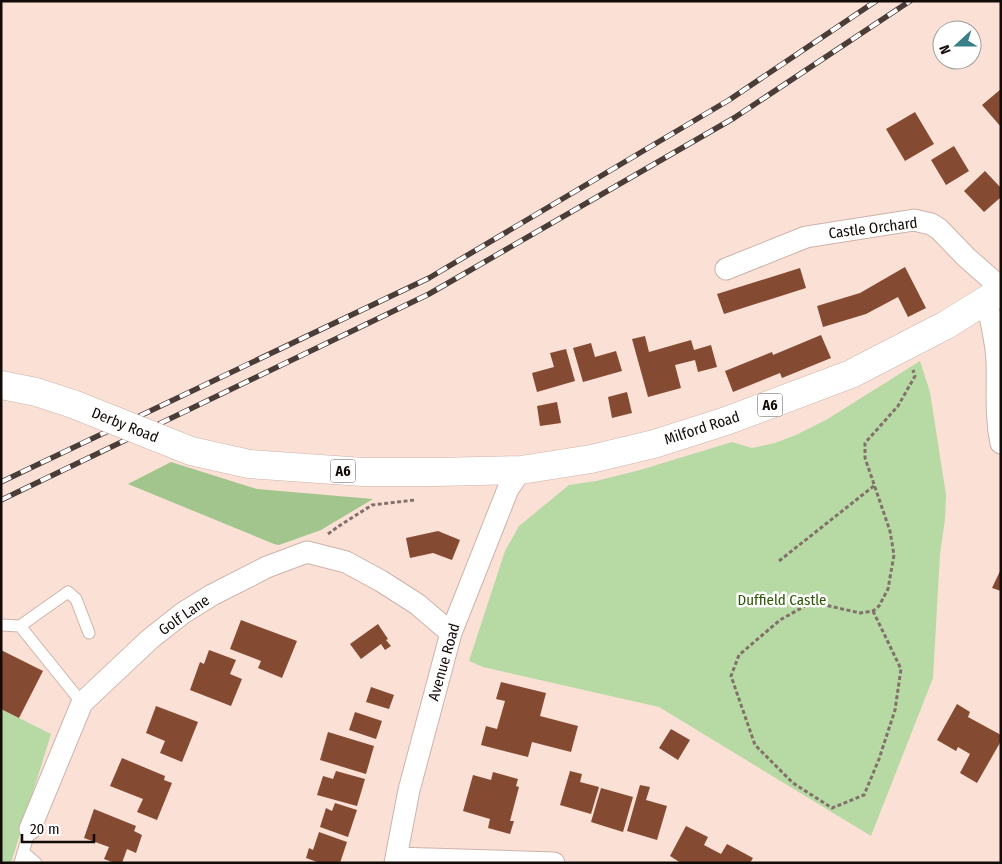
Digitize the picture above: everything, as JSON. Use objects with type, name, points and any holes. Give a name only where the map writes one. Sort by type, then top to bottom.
[{"type":"highway","name":"Milford Road","points":[[437,472],[521,470],[591,459],[654,444],[726,421],[799,395],[860,369],[946,325],[996,293]]},
{"type":"highway","name":"Derby Road","points":[[1,385],[36,392],[73,404],[191,451],[249,464],[363,472],[437,472]]},
{"type":"street","name":"Castle Orchard","points":[[726,269],[806,237],[914,220],[931,224],[938,229],[966,257],[996,293]]},
{"type":"street","points":[[996,293],[994,333],[997,361],[997,424],[1001,444]]},
{"type":"street","name":"Avenue Road","points":[[395,860],[409,790],[451,633],[508,489],[521,470]]},
{"type":"street","points":[[307,552],[346,562],[381,581],[417,604],[451,633]]},
{"type":"street","name":"Golf Lane","points":[[30,828],[82,703],[150,639],[183,613],[212,595],[267,567],[307,552]]},
{"type":"street","points":[[395,860],[554,863]]},
{"type":"lane","points":[[1,626],[20,626],[68,592],[76,599],[89,633]]},
{"type":"lane","points":[[20,626],[82,703]]},
{"type":"lane","name":"Golf Lane","points":[[22,857],[30,828]]},
{"type":"lane","points":[[22,857],[36,863]]},
{"type":"path","points":[[873,611],[901,669],[895,710],[879,759],[864,795],[832,808],[793,784],[755,745],[731,676],[740,655],[780,620],[812,602],[860,613],[873,611],[879,606],[888,589],[894,555],[890,531],[865,458],[865,443],[898,406],[915,376]]},
{"type":"path","points":[[779,561],[875,485]]},
{"type":"path","points":[[307,552],[339,526],[372,505],[420,499]]},
{"type":"green space","name":"Duffield Castle","points":[[920,361],[930,392],[946,495],[940,554],[933,678],[871,836],[659,707],[483,667],[469,661],[505,551],[519,526],[569,485],[596,481],[640,470],[732,442],[752,448],[775,443],[826,420]]},
{"type":"green space","points":[[171,462],[257,489],[373,499],[321,530],[279,545],[128,484]]},
{"type":"green space","points":[[1,709],[51,734],[11,863],[1,863]]},
{"type":"building","points":[[1001,89],[1001,127],[982,105]]},
{"type":"building","points":[[915,112],[934,144],[905,161],[886,129]]},
{"type":"building","points":[[954,146],[969,171],[946,185],[931,160]]},
{"type":"building","points":[[985,171],[1001,188],[1001,197],[984,212],[964,191]]},
{"type":"building","points":[[905,267],[926,308],[908,317],[898,297],[866,314],[823,327],[817,306],[860,293]]},
{"type":"building","points":[[800,268],[806,288],[724,314],[717,294]]},
{"type":"building","points":[[821,335],[831,358],[782,378],[780,373],[733,392],[725,371],[772,352],[773,355]]},
{"type":"building","points":[[645,336],[649,352],[691,340],[694,350],[711,345],[717,367],[698,372],[695,360],[675,365],[681,388],[648,397],[632,339]]},
{"type":"building","points":[[591,343],[595,357],[616,351],[622,371],[583,382],[573,348]]},
{"type":"building","points":[[566,349],[575,381],[537,392],[532,373],[554,367],[550,353]]},
{"type":"building","points":[[627,392],[632,413],[612,418],[608,397]]},
{"type":"building","points":[[557,402],[561,423],[540,426],[537,406]]},
{"type":"building","points":[[438,531],[460,540],[452,560],[433,553],[410,558],[406,538]]},
{"type":"building","points":[[1001,569],[1001,591],[992,588]]},
{"type":"building","points":[[241,620],[297,641],[282,678],[258,668],[261,661],[230,649]]},
{"type":"building","points":[[378,624],[391,646],[385,650],[381,644],[361,659],[350,644]]},
{"type":"building","points":[[1,650],[43,671],[19,718],[1,709]]},
{"type":"building","points":[[209,650],[236,660],[230,674],[242,679],[231,706],[190,690],[200,662],[204,664]]},
{"type":"building","points":[[501,682],[546,693],[540,716],[578,726],[571,752],[532,742],[528,757],[481,745],[486,726],[497,729],[505,701],[496,699]]},
{"type":"building","points":[[371,687],[394,695],[389,709],[366,702]]},
{"type":"building","points":[[957,704],[970,712],[968,717],[1001,735],[1001,741],[977,783],[960,773],[970,754],[958,747],[956,751],[937,740]]},
{"type":"building","points":[[156,706],[198,722],[182,762],[160,753],[165,741],[146,733]]},
{"type":"building","points":[[355,712],[382,721],[376,739],[349,730]]},
{"type":"building","points":[[671,729],[690,740],[678,760],[659,748]]},
{"type":"building","points":[[328,732],[374,746],[366,774],[320,760]]},
{"type":"building","points":[[122,758],[165,776],[164,780],[172,783],[157,820],[137,812],[143,799],[110,786]]},
{"type":"building","points":[[336,771],[365,779],[357,806],[317,795],[323,776],[333,779]]},
{"type":"building","points":[[570,771],[582,774],[580,782],[599,787],[591,814],[560,805]]},
{"type":"building","points":[[493,772],[518,779],[516,786],[519,787],[510,821],[514,821],[510,834],[488,828],[490,819],[463,811],[473,775],[491,780]]},
{"type":"building","points":[[640,785],[650,787],[646,800],[667,806],[657,840],[627,831]]},
{"type":"building","points":[[601,788],[633,797],[623,832],[591,822]]},
{"type":"building","points":[[335,803],[357,810],[348,837],[320,827],[326,808],[332,811]]},
{"type":"building","points":[[94,809],[136,826],[134,831],[142,835],[136,853],[127,849],[122,863],[115,863],[104,859],[109,847],[84,838]]},
{"type":"building","points":[[686,826],[708,837],[704,845],[721,854],[727,844],[753,858],[750,863],[681,863],[670,856]]},
{"type":"building","points":[[319,832],[347,842],[340,863],[320,863],[306,858],[309,848],[313,850]]},
{"type":"railway","points":[[1,482],[429,278],[729,100],[876,1]]},
{"type":"railway","points":[[1,500],[429,294],[734,118],[910,1]]}]
